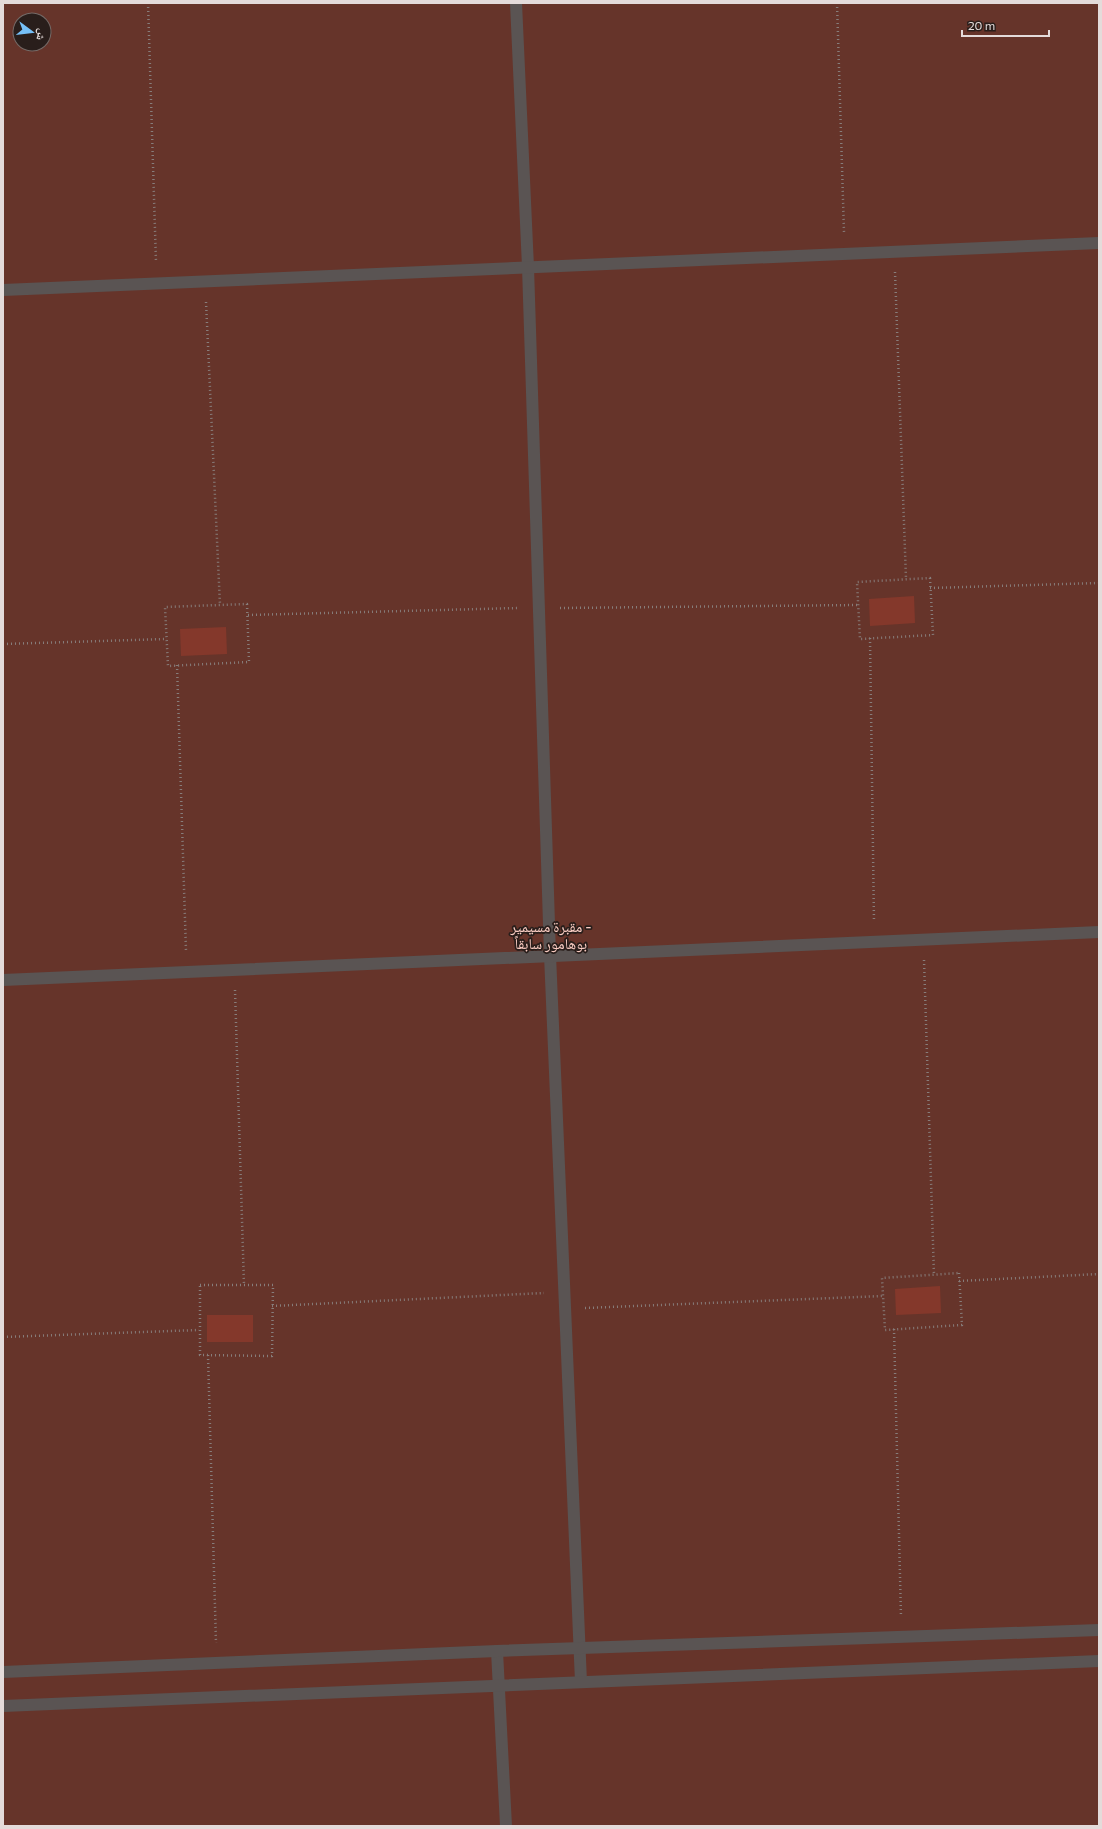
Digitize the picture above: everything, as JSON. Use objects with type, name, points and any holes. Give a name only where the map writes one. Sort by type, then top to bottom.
[{"type":"street","points":[[516,3],[528,267],[550,955],[581,1682]]},
{"type":"street","points":[[3,290],[1099,243]]},
{"type":"street","points":[[3,980],[1099,932]]},
{"type":"street","points":[[3,1672],[497,1651],[1099,1630]]},
{"type":"street","points":[[497,1651],[500,1684],[506,1826]]},
{"type":"street","points":[[3,1706],[500,1684],[1099,1661]]},
{"type":"path","points":[[148,3],[156,283]]},
{"type":"path","points":[[837,3],[845,254]]},
{"type":"path","points":[[895,252],[906,579]]},
{"type":"path","points":[[205,281],[220,605]]},
{"type":"path","points":[[930,578],[932,634],[860,639],[857,582],[906,579],[930,578]]},
{"type":"path","points":[[930,588],[1099,583]]},
{"type":"path","points":[[247,604],[249,662],[168,666],[165,607],[220,605],[247,604]]},
{"type":"path","points":[[248,615],[539,608],[858,605]]},
{"type":"path","points":[[870,638],[875,942]]},
{"type":"path","points":[[3,644],[167,639]]},
{"type":"path","points":[[177,665],[187,972]]},
{"type":"path","points":[[923,939],[934,1275]]},
{"type":"path","points":[[234,969],[244,1285]]},
{"type":"path","points":[[959,1273],[962,1325],[885,1330],[882,1278],[934,1275],[959,1273]]},
{"type":"path","points":[[959,1281],[1099,1274]]},
{"type":"path","points":[[200,1285],[244,1285],[273,1285],[272,1356],[200,1355],[200,1285]]},
{"type":"path","points":[[272,1306],[564,1292]]},
{"type":"path","points":[[565,1309],[883,1296]]},
{"type":"path","points":[[894,1329],[901,1637]]},
{"type":"path","points":[[3,1337],[200,1330]]},
{"type":"path","points":[[208,1355],[217,1662]]},
{"type":"green space","name":"مقبرة مسيمير - بوهامور سابقاً","points":[[3,3],[1099,3],[1099,1826],[3,1826]]},
{"type":"building","points":[[914,596],[915,623],[870,626],[869,599]]},
{"type":"building","points":[[226,627],[227,654],[181,656],[180,629]]},
{"type":"building","points":[[940,1286],[941,1313],[896,1315],[895,1289]]},
{"type":"building","points":[[207,1315],[253,1315],[253,1342],[207,1342]]}]
